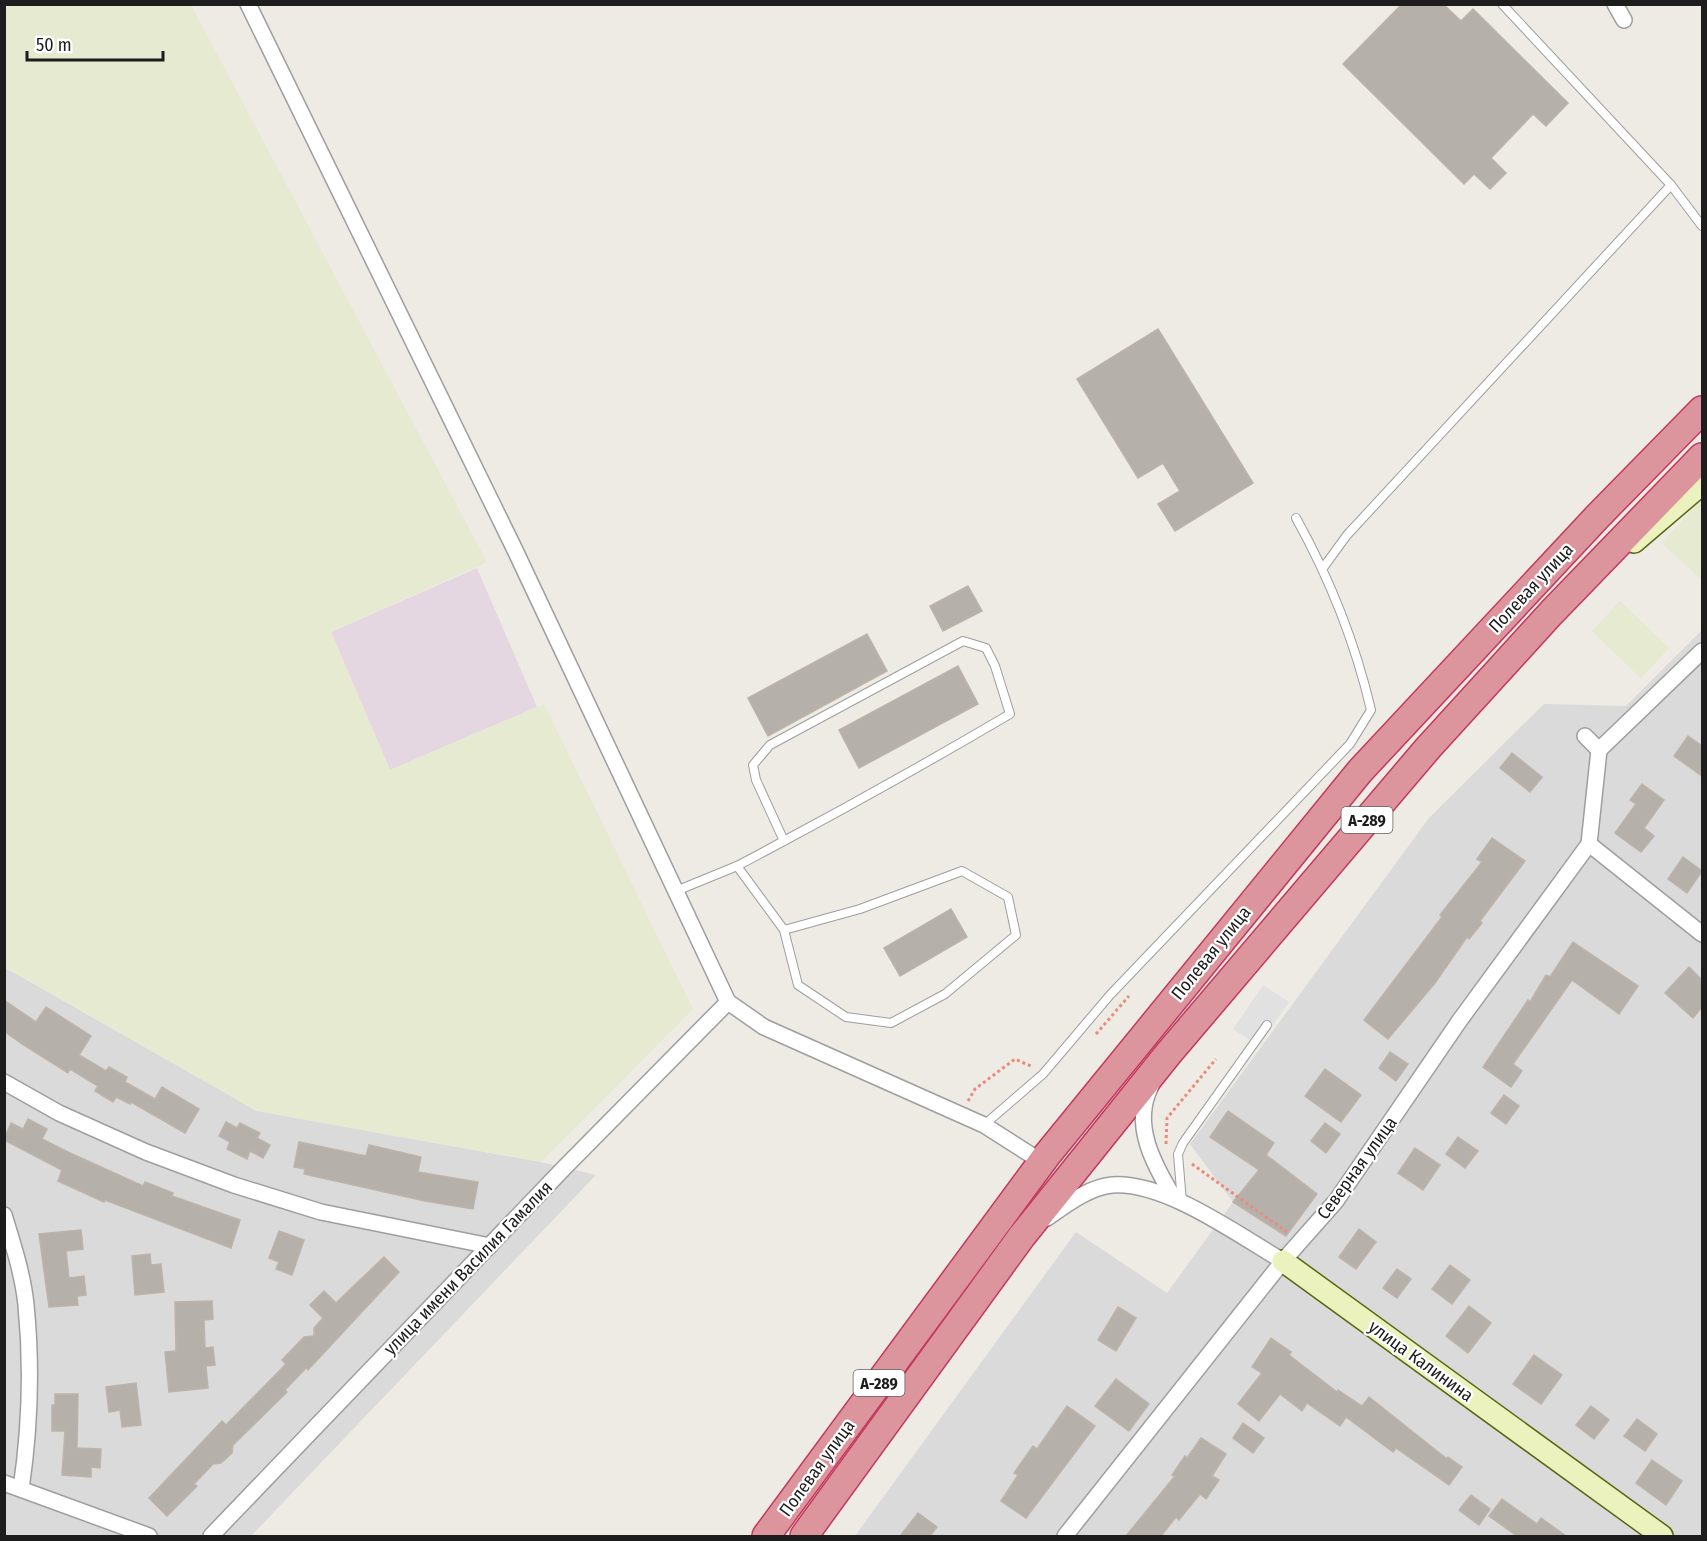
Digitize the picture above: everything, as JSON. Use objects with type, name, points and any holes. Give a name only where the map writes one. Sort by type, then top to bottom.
[{"type":"highway","name":"Полевая улица","points":[[766,1536],[1042,1162],[1360,771],[1598,516],[1702,410]]},
{"type":"highway","name":"Полевая улица","points":[[804,1536],[1022,1236],[1168,1054],[1428,748],[1572,591],[1702,457]]},
{"type":"street","points":[[248,4],[514,548],[674,892],[728,1002],[764,1027],[984,1125],[1042,1162]]},
{"type":"street","points":[[1615,4],[1624,20]]},
{"type":"street","points":[[1572,591],[1702,484]]},
{"type":"street","points":[[1702,651],[1599,750],[1589,844],[1702,934]]},
{"type":"street","points":[[1585,736],[1599,750]]},
{"type":"street","name":"Северная улица","points":[[1065,1536],[1283,1261],[1336,1201],[1460,1020],[1589,844]]},
{"type":"street","name":"улица имени Василия Гамалия","points":[[211,1536],[728,1002]]},
{"type":"street","name":"А-289","points":[[1168,1054],[1147,1094],[1143,1123],[1147,1148],[1157,1171],[1178,1200]]},
{"type":"street","points":[[4,1082],[59,1113],[146,1152],[234,1185],[321,1212],[490,1246]]},
{"type":"street","name":"А-289","points":[[1022,1236],[1073,1199],[1110,1185],[1136,1185],[1178,1200]]},
{"type":"street","name":"улица Калинина","points":[[1178,1200],[1283,1261],[1662,1536]]},
{"type":"street","points":[[4,1215],[26,1303],[29,1375],[28,1441],[21,1489]]},
{"type":"street","points":[[4,1483],[150,1536]]},
{"type":"lane","points":[[1502,4],[1671,185],[1702,226]]},
{"type":"lane","points":[[1323,568],[1347,535],[1671,185]]},
{"type":"lane","points":[[984,1125],[1043,1074],[1110,995],[1350,744],[1371,710],[1359,658],[1323,568],[1296,518]]},
{"type":"lane","points":[[674,892],[737,866],[875,794],[1010,714],[995,666],[986,648],[963,641],[770,746],[753,765],[756,780],[784,841]]},
{"type":"lane","points":[[737,866],[784,930],[798,985],[846,1017],[891,1023],[945,994],[1016,935],[1008,897],[962,871],[860,909],[784,930]]},
{"type":"lane","points":[[1178,1200],[1178,1154],[1266,1025]]},
{"type":"path","points":[[961,1114],[975,1089],[1015,1059],[1032,1066],[1043,1074]]},
{"type":"path","points":[[1216,1059],[1167,1118],[1166,1146],[1300,1242]]},
{"type":"shaded area","points":[[477,568],[537,707],[390,770],[331,632]]},
{"type":"shaded area","points":[[1702,630],[1702,1536],[855,1536],[1076,1232],[1167,1293],[1233,1202],[1190,1144],[1429,818],[1544,704],[1626,706]]},
{"type":"shaded area","points":[[4,967],[257,1111],[541,1162],[596,1175],[251,1536],[5,1536]]},
{"type":"shaded area","points":[[1263,985],[1289,1002],[1259,1046],[1233,1029]]},
{"type":"green space","points":[[4,5],[191,5],[487,562],[331,632],[390,770],[544,704],[693,1009],[541,1162],[257,1111],[5,967]]},
{"type":"green space","points":[[1702,499],[1702,580],[1662,543]]},
{"type":"green space","points":[[1620,601],[1669,648],[1641,678],[1592,631]]},
{"type":"building","points":[[1402,4],[1443,4],[1461,21],[1473,9],[1568,103],[1546,126],[1533,114],[1491,158],[1506,173],[1490,189],[1474,174],[1464,184],[1343,64]]},
{"type":"building","points":[[1158,329],[1253,483],[1175,531],[1158,504],[1180,491],[1163,463],[1138,478],[1077,379]]},
{"type":"building","points":[[968,586],[982,611],[943,631],[930,606]]},
{"type":"building","points":[[867,634],[887,671],[768,736],[748,698]]},
{"type":"building","points":[[958,666],[978,704],[859,768],[839,730]]},
{"type":"building","points":[[1688,736],[1702,746],[1702,776],[1674,756]]},
{"type":"building","points":[[1512,753],[1542,777],[1530,792],[1500,768]]},
{"type":"building","points":[[1642,784],[1664,800],[1644,828],[1654,836],[1641,852],[1615,833],[1636,804],[1630,800]]},
{"type":"building","points":[[1492,838],[1525,861],[1480,921],[1482,923],[1469,939],[1467,937],[1435,983],[1388,1039],[1364,1020],[1442,917],[1440,915],[1482,862],[1477,859]]},
{"type":"building","points":[[1683,857],[1702,871],[1687,893],[1668,879]]},
{"type":"building","points":[[951,909],[967,937],[900,976],[884,948]]},
{"type":"building","points":[[1573,942],[1638,986],[1619,1014],[1572,980],[1513,1064],[1522,1071],[1511,1087],[1483,1067],[1528,1000],[1530,1002],[1546,975],[1550,977]]},
{"type":"building","points":[[1689,967],[1702,980],[1702,1007],[1693,1018],[1665,993]]},
{"type":"building","points":[[4,1000],[36,1022],[46,1007],[91,1036],[79,1055],[106,1071],[109,1067],[127,1077],[125,1082],[155,1099],[162,1087],[199,1109],[185,1133],[131,1102],[130,1104],[116,1097],[113,1102],[95,1091],[98,1086],[70,1069],[68,1073],[4,1031]]},
{"type":"building","points":[[1390,1052],[1408,1064],[1396,1081],[1379,1068]]},
{"type":"building","points":[[1325,1069],[1361,1095],[1341,1122],[1305,1096]]},
{"type":"building","points":[[1504,1095],[1519,1106],[1506,1124],[1491,1113]]},
{"type":"building","points":[[1228,1111],[1274,1143],[1266,1155],[1317,1194],[1286,1236],[1233,1202],[1259,1170],[1210,1137]]},
{"type":"building","points":[[28,1119],[47,1129],[42,1139],[70,1153],[143,1186],[145,1182],[173,1193],[172,1196],[240,1220],[231,1248],[105,1200],[104,1202],[58,1181],[62,1170],[4,1140],[11,1123],[23,1129]]},
{"type":"building","points":[[226,1122],[237,1128],[240,1123],[260,1133],[257,1138],[270,1145],[263,1158],[250,1151],[247,1159],[227,1149],[230,1142],[219,1136]]},
{"type":"building","points":[[1325,1123],[1340,1134],[1326,1153],[1311,1141]]},
{"type":"building","points":[[1458,1137],[1478,1151],[1465,1168],[1446,1154]]},
{"type":"building","points":[[299,1142],[366,1156],[369,1145],[421,1157],[418,1172],[478,1182],[473,1209],[425,1201],[304,1174],[305,1169],[294,1167]]},
{"type":"building","points":[[1415,1148],[1440,1165],[1423,1190],[1398,1173]]},
{"type":"building","points":[[1359,1229],[1376,1242],[1356,1269],[1339,1257]]},
{"type":"building","points":[[81,1230],[83,1249],[66,1251],[69,1278],[84,1276],[86,1295],[77,1296],[78,1305],[49,1307],[39,1234]]},
{"type":"building","points":[[279,1231],[304,1240],[292,1275],[276,1269],[279,1262],[269,1258]]},
{"type":"building","points":[[150,1254],[151,1265],[161,1264],[164,1292],[135,1295],[132,1256]]},
{"type":"building","points":[[384,1257],[399,1272],[308,1370],[306,1368],[285,1390],[287,1392],[233,1445],[232,1453],[221,1463],[213,1464],[194,1484],[197,1486],[167,1516],[149,1498],[222,1421],[226,1425],[286,1364],[282,1360],[304,1337],[314,1336],[314,1328],[323,1318],[310,1305],[324,1291],[336,1303]]},
{"type":"building","points":[[1450,1265],[1470,1280],[1452,1304],[1432,1289]]},
{"type":"building","points":[[1397,1269],[1411,1279],[1397,1298],[1383,1288]]},
{"type":"building","points":[[212,1301],[213,1319],[204,1320],[205,1348],[213,1347],[215,1365],[206,1366],[208,1388],[169,1392],[165,1352],[176,1351],[175,1302]]},
{"type":"building","points":[[1469,1306],[1491,1323],[1468,1353],[1446,1336]]},
{"type":"building","points":[[1118,1307],[1136,1318],[1116,1351],[1098,1340]]},
{"type":"building","points":[[1271,1338],[1291,1352],[1289,1355],[1337,1392],[1338,1390],[1362,1406],[1369,1397],[1447,1459],[1448,1457],[1462,1467],[1449,1485],[1396,1448],[1393,1452],[1346,1417],[1340,1426],[1307,1403],[1302,1411],[1280,1394],[1259,1421],[1238,1404],[1262,1373],[1252,1367]]},
{"type":"building","points":[[1534,1355],[1562,1375],[1541,1404],[1513,1384]]},
{"type":"building","points":[[1116,1379],[1149,1404],[1129,1431],[1095,1406]]},
{"type":"building","points":[[136,1383],[141,1425],[122,1427],[120,1410],[109,1412],[106,1387]]},
{"type":"building","points":[[55,1394],[78,1394],[77,1448],[101,1449],[100,1468],[91,1467],[91,1477],[62,1475],[65,1431],[52,1431],[52,1405],[55,1405]]},
{"type":"building","points":[[1067,1406],[1095,1426],[1026,1518],[1001,1501],[1018,1475],[1014,1473],[1033,1446],[1037,1449]]},
{"type":"building","points":[[1591,1406],[1609,1420],[1594,1439],[1576,1425]]},
{"type":"building","points":[[1637,1419],[1657,1434],[1645,1451],[1624,1436]]},
{"type":"building","points":[[1243,1423],[1264,1438],[1253,1453],[1233,1438]]},
{"type":"building","points":[[1201,1438],[1226,1454],[1212,1476],[1219,1480],[1206,1499],[1200,1494],[1179,1520],[1176,1517],[1161,1536],[1126,1536],[1175,1476],[1172,1475]]},
{"type":"building","points":[[1652,1460],[1682,1481],[1666,1505],[1636,1483]]},
{"type":"building","points":[[1471,1495],[1490,1509],[1479,1525],[1459,1510]]},
{"type":"building","points":[[1502,1499],[1537,1524],[1541,1518],[1566,1536],[1517,1536],[1489,1516]]},
{"type":"building","points":[[918,1513],[937,1527],[930,1536],[900,1536]]}]
